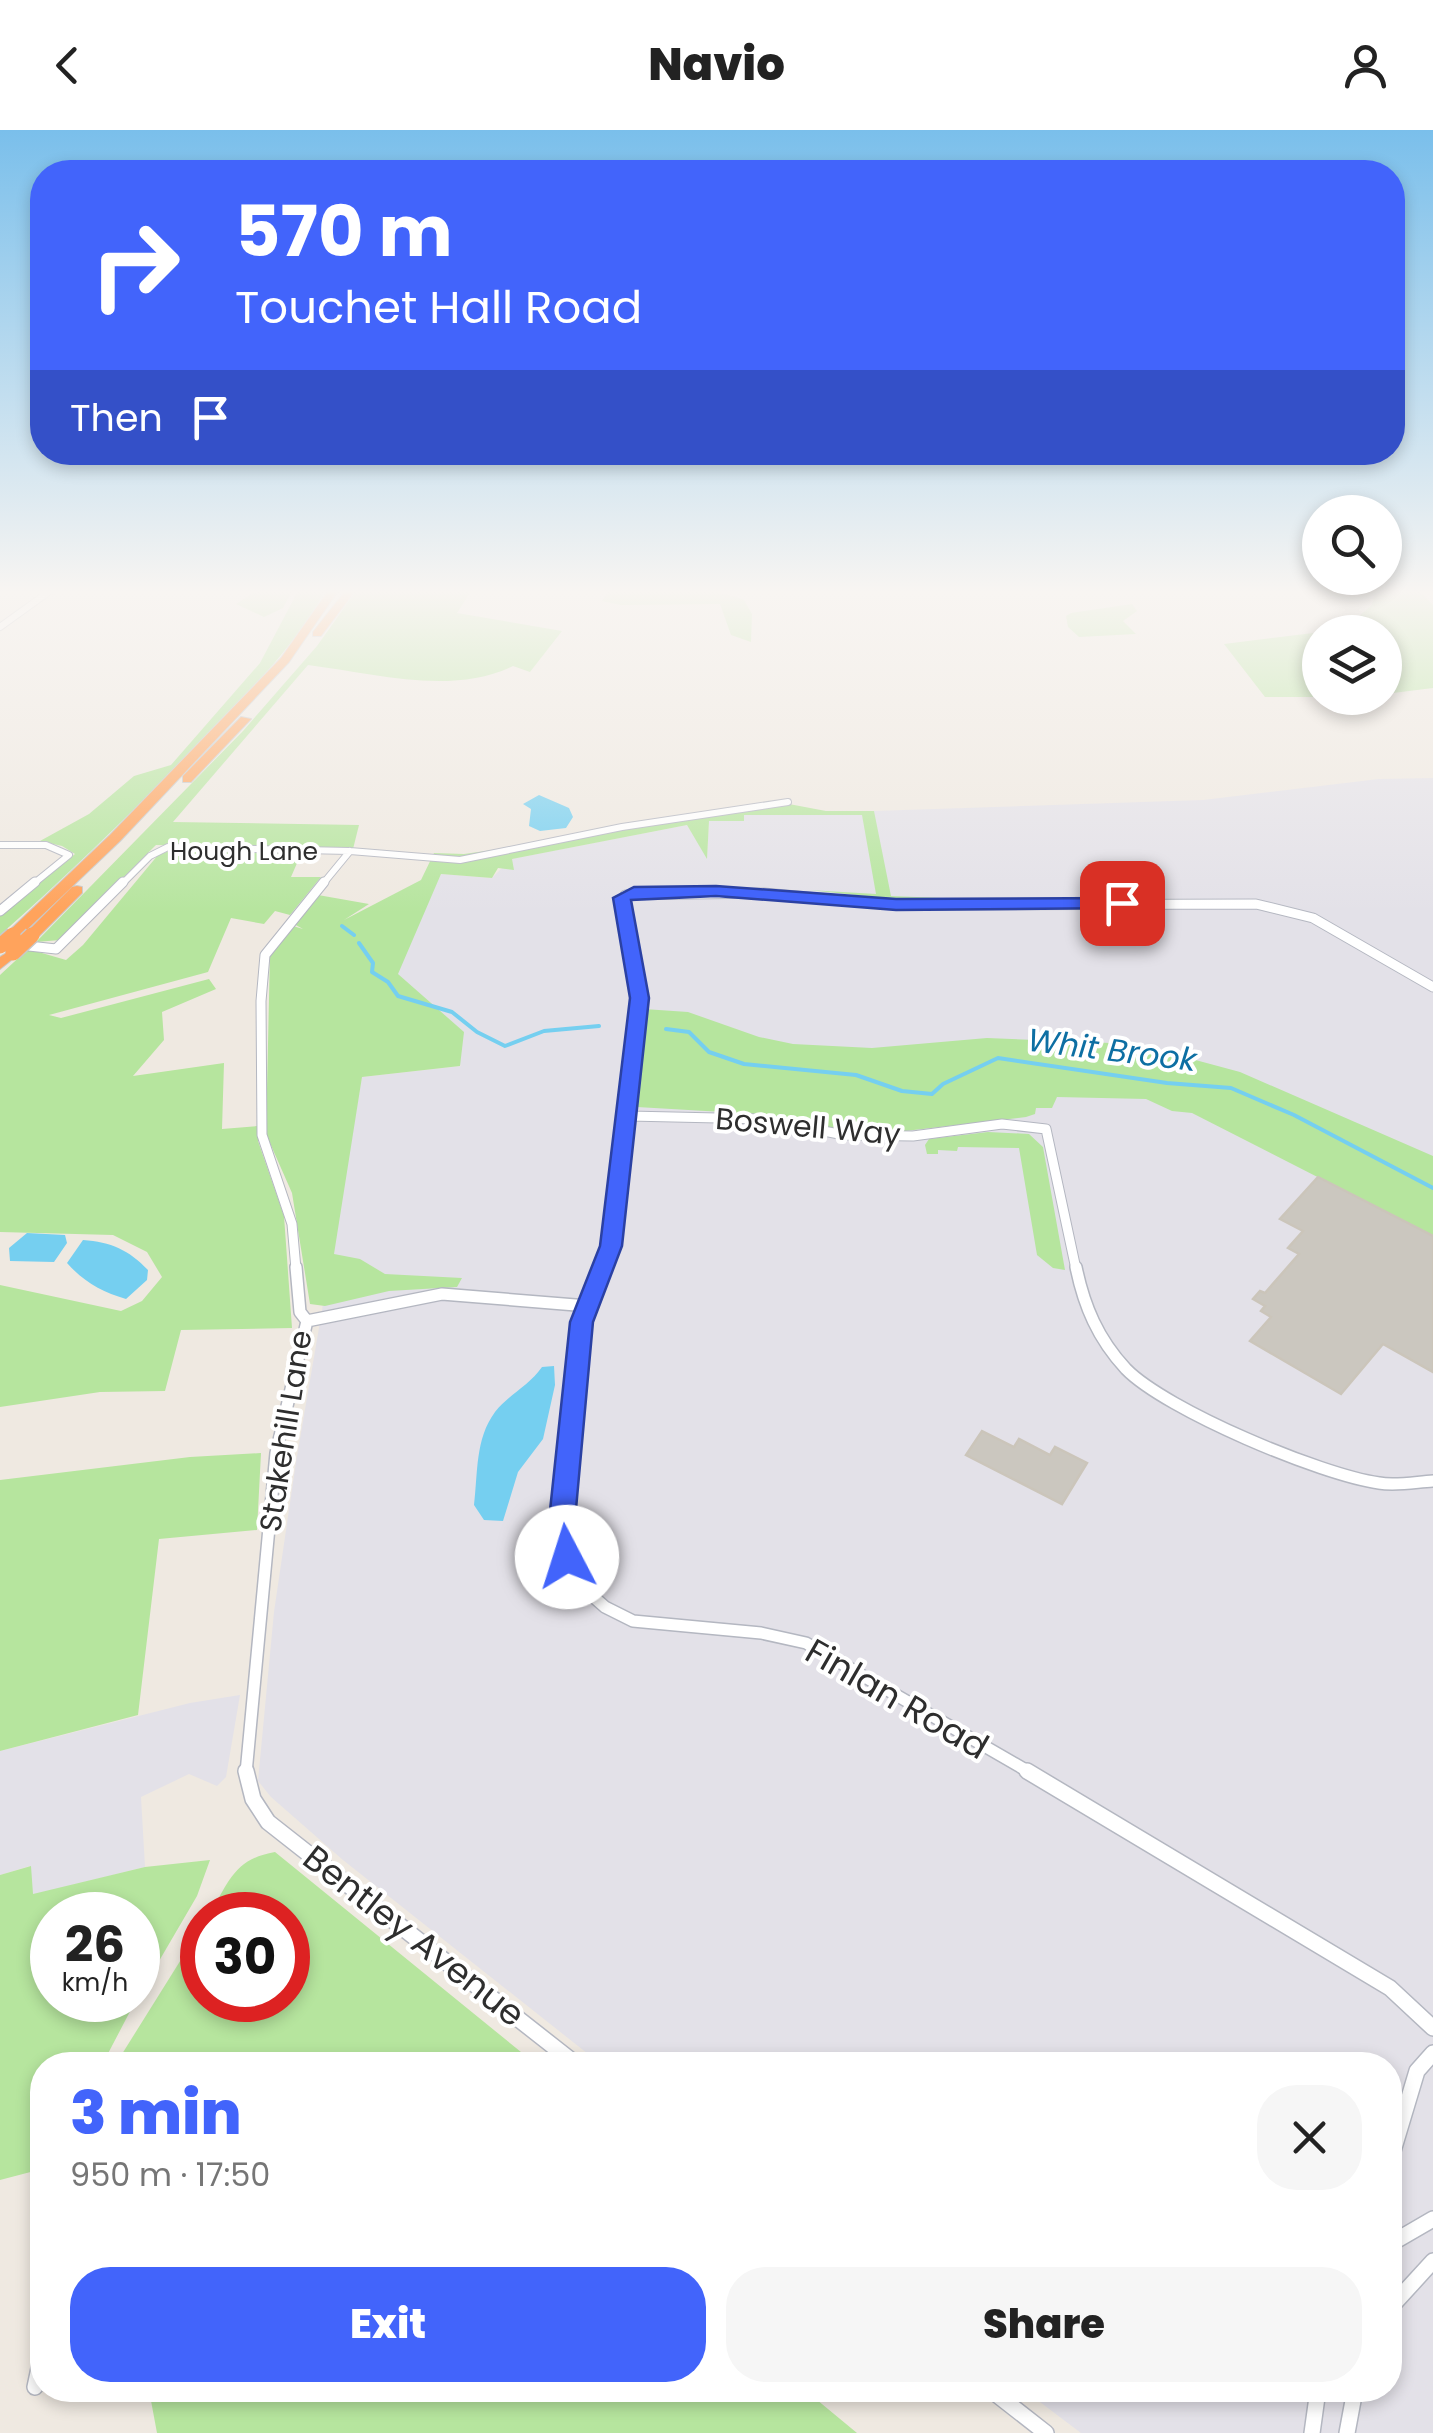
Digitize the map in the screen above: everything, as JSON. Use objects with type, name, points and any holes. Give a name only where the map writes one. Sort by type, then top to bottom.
[{"type":"highway","points":[[0,965],[6,944],[115,838],[247,698]]},
{"type":"highway","points":[[6,944],[32,934],[263,698]]},
{"type":"street","points":[[350,851],[460,860],[622,828],[788,802]]},
{"type":"street","points":[[0,845],[43,844],[60,847],[68,854],[0,911]]},
{"type":"street","name":"Hough Lane","points":[[6,944],[56,949],[150,856],[168,847],[350,851]]},
{"type":"street","name":"Stakehill Lane","points":[[253,1805],[244,1755],[276,1453],[307,1321],[300,1312],[287,1201],[262,1135],[261,1002],[266,955],[350,851]]},
{"type":"street","name":"Finlan Road","points":[[1433,986],[1313,918],[1256,904],[913,905],[716,891],[625,895],[621,901],[640,998],[629,1116],[611,1246],[582,1322],[562,1520],[567,1557],[574,1575],[596,1600],[622,1616],[646,1625],[761,1633],[806,1643],[836,1657],[1390,1988],[1433,2028]]},
{"type":"street","name":"Boswell Way","points":[[629,1116],[762,1119],[844,1135],[913,1136],[1002,1124],[1046,1129],[1084,1310],[1130,1372],[1179,1406],[1343,1476],[1383,1484],[1433,1481]]},
{"type":"street","points":[[307,1321],[442,1294],[588,1306]]},
{"type":"street","name":"Bentley Avenue","points":[[253,1805],[268,1822],[560,2052]]},
{"type":"street","points":[[1402,2121],[1417,2071],[1433,2053]]},
{"type":"street","points":[[1402,2237],[1433,2219]]},
{"type":"street","points":[[1402,2295],[1433,2261]]},
{"type":"street","points":[[1007,2402],[1046,2433]]},
{"type":"street","points":[[1312,2433],[1316,2402]]},
{"type":"street","points":[[1348,2433],[1353,2402]]},
{"type":"shaded area","points":[[1433,778],[1433,2433],[1081,2433],[1040,2402],[1402,2402],[1402,2052],[586,2052],[343,1860],[271,1797],[258,1781],[274,1612],[362,1077],[461,1066],[393,974],[441,874],[492,878],[511,859],[687,825],[707,857],[709,821],[743,821],[743,815],[874,815],[874,811],[1203,800],[1379,779]]},
{"type":"shaded area","points":[[240,1695],[226,1777],[217,1786],[189,1774],[141,1797],[145,1867],[44,1892],[32,1892],[30,1866],[0,1875],[0,1751],[190,1703]]},
{"type":"green space","points":[[229,698],[242,698],[126,817],[0,935],[0,913],[75,854],[40,841],[89,814],[134,776],[171,765]]},
{"type":"green space","points":[[271,698],[279,698],[173,822],[359,825],[353,849],[156,845],[60,940],[36,942]]},
{"type":"green space","points":[[773,801],[826,811],[874,811],[891,896],[967,899],[893,899],[809,890],[876,894],[862,815],[744,815],[744,821],[709,821],[707,859],[687,825],[512,859],[514,870],[498,868],[492,878],[441,874],[398,974],[464,1032],[460,1066],[362,1077],[334,1254],[360,1259],[385,1274],[462,1278],[457,1287],[389,1291],[325,1306],[310,1304],[292,1193],[266,1134],[270,954],[293,926],[303,929],[294,924],[318,895],[369,904],[344,920],[421,880],[434,853],[464,854],[541,843]]},
{"type":"green space","points":[[169,851],[301,854],[291,877],[321,877],[290,915],[275,911],[264,924],[231,918],[208,972],[49,1015],[61,1018],[209,979],[216,989],[162,1012],[164,1040],[133,1076],[224,1063],[222,1129],[258,1126],[258,1141],[284,1216],[292,1328],[181,1330],[165,1391],[100,1392],[0,1407],[0,1285],[121,1311],[142,1301],[162,1277],[147,1252],[113,1235],[0,1232],[0,975],[28,949],[66,960],[158,855]]},
{"type":"green space","points":[[644,1009],[688,1012],[759,1037],[793,1044],[872,1048],[987,1038],[1136,1044],[1240,1072],[1433,1156],[1433,1236],[1192,1113],[1172,1111],[1146,1099],[1057,1097],[1052,1108],[1036,1108],[1035,1114],[1026,1117],[905,1131],[826,1129],[757,1114],[637,1107]]},
{"type":"green space","points":[[988,1132],[1029,1134],[1043,1147],[1065,1270],[1053,1268],[1037,1255],[1019,1148],[958,1147],[957,1151],[927,1154],[925,1145],[929,1139]]},
{"type":"green space","points":[[261,1453],[257,1530],[159,1539],[138,1715],[0,1751],[0,1480],[190,1457]]},
{"type":"green space","points":[[275,1852],[521,2052],[123,2052],[142,2022],[160,2022],[160,1993],[180,1961],[180,2022],[310,2022],[310,1892],[222,1892],[250,1860]]},
{"type":"green space","points":[[210,1860],[198,1892],[180,1892],[180,1925],[160,1959],[160,1892],[41,1892],[145,1867]]},
{"type":"green space","points":[[31,1866],[30,2022],[124,2022],[109,2052],[30,2052],[30,2172],[0,2180],[0,1875]]},
{"type":"green space","points":[[151,2402],[820,2402],[857,2433],[157,2433]]},
{"type":"water","points":[[539,795],[569,808],[573,817],[566,828],[540,831],[529,826],[531,809],[523,804]]},
{"type":"water","points":[[27,1233],[65,1235],[67,1243],[54,1262],[10,1261],[9,1248]]},
{"type":"water","points":[[83,1240],[111,1245],[134,1257],[148,1270],[147,1280],[126,1299],[94,1286],[67,1263]]},
{"type":"water","points":[[554,1366],[555,1385],[543,1439],[518,1472],[503,1521],[484,1520],[474,1505],[478,1457],[489,1422],[542,1367]]},
{"type":"building","points":[[1318,1177],[1433,1236],[1433,1372],[1383,1344],[1341,1394],[1250,1341],[1271,1317],[1261,1311],[1265,1306],[1253,1299],[1260,1291],[1265,1293],[1299,1254],[1288,1248],[1303,1231],[1280,1219]]},
{"type":"building","points":[[982,1431],[1014,1447],[1019,1439],[1050,1455],[1055,1447],[1087,1463],[1062,1504],[966,1455]]},
{"type":"waterway","name":"Whit Brook","points":[[342,926],[354,935]]},
{"type":"waterway","name":"Whit Brook","points":[[359,943],[373,963],[372,972],[388,982],[398,996],[452,1012],[477,1032],[505,1046],[544,1031],[599,1026]]},
{"type":"waterway","name":"Whit Brook","points":[[666,1029],[689,1032],[709,1052],[744,1064],[856,1075],[902,1091],[932,1094],[943,1084],[998,1058],[1167,1083],[1231,1088],[1294,1115],[1433,1188]]},
{"type":"route","points":[[567,1557],[562,1520],[582,1322],[611,1246],[640,998],[622,898],[634,892],[716,891],[896,904],[1122,903]]}]
